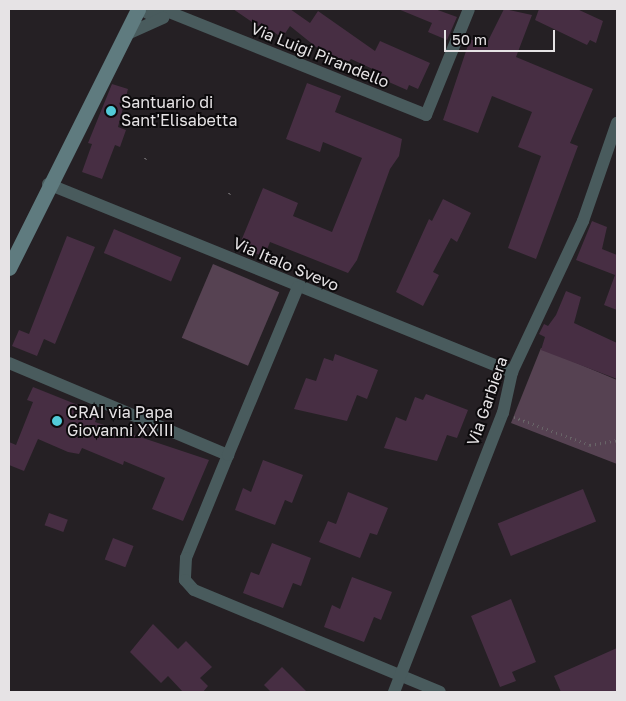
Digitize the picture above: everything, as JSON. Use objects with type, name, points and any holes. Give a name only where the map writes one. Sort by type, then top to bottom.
[{"type":"street","name":"Via Luigi Pirandello","points":[[140,9],[151,15],[170,11],[426,115],[469,9]]},
{"type":"street","points":[[9,268],[48,184],[124,35],[140,9]]},
{"type":"street","points":[[124,35],[170,11]]},
{"type":"street","name":"Via Garbiera","points":[[394,692],[503,413],[512,372],[583,222],[617,123]]},
{"type":"street","name":"Via Italo Svevo","points":[[48,184],[298,287],[512,372]]},
{"type":"street","points":[[298,287],[186,558],[184,573],[188,586],[440,692]]},
{"type":"street","points":[[9,363],[228,456]]},
{"type":"path","points":[[503,413],[590,445],[617,440]]},
{"type":"shaded area","points":[[213,264],[279,292],[248,366],[182,338]]},
{"type":"shaded area","points":[[541,348],[617,380],[617,464],[511,423]]},
{"type":"building","points":[[233,9],[290,9],[310,23],[318,11],[375,51],[380,41],[430,63],[418,89],[409,85],[407,90],[375,76],[377,71],[351,59],[346,65],[338,59],[336,63],[290,26],[282,38],[274,32],[271,35]]},
{"type":"building","points":[[398,9],[435,9],[457,17],[447,40],[428,32],[432,23]]},
{"type":"building","points":[[504,9],[532,15],[516,57],[593,89],[570,143],[578,146],[536,259],[508,248],[541,156],[518,147],[532,112],[492,96],[478,133],[443,120],[470,39],[486,45]]},
{"type":"building","points":[[539,9],[577,9],[603,21],[596,43],[590,40],[587,45],[535,20]]},
{"type":"building","points":[[307,83],[341,96],[335,112],[402,139],[399,156],[390,169],[357,260],[348,273],[270,242],[264,257],[239,246],[263,188],[298,203],[293,216],[332,232],[362,158],[323,142],[320,152],[286,139]]},
{"type":"building","points":[[112,84],[128,89],[118,127],[126,130],[120,147],[115,145],[102,179],[82,172],[92,144],[88,143]]},
{"type":"building","points":[[443,199],[471,213],[457,242],[451,238],[433,272],[439,275],[423,306],[396,292],[429,219],[432,221]]},
{"type":"building","points":[[592,221],[607,227],[602,249],[617,255],[617,310],[604,305],[615,275],[576,260]]},
{"type":"building","points":[[114,229],[181,258],[171,281],[104,253]]},
{"type":"building","points":[[67,236],[95,247],[55,344],[44,339],[37,356],[12,346],[19,330],[29,334]]},
{"type":"building","points":[[566,291],[581,297],[574,323],[617,343],[617,379],[541,350],[545,337],[539,334],[544,324],[548,326],[556,315]]},
{"type":"building","points":[[335,354],[378,370],[367,399],[357,395],[347,421],[294,409],[306,378],[316,381],[324,358],[333,361]]},
{"type":"building","points":[[33,387],[98,413],[95,422],[209,460],[183,521],[152,509],[165,478],[124,461],[123,465],[82,448],[79,454],[68,452],[38,439],[24,471],[9,465],[9,442],[16,445],[33,402],[27,400]]},
{"type":"building","points":[[426,394],[468,410],[457,438],[447,435],[437,461],[384,448],[396,417],[406,421],[415,397],[423,400]]},
{"type":"building","points":[[263,460],[303,475],[292,503],[285,500],[275,525],[235,510],[243,488],[251,492]]},
{"type":"building","points":[[583,489],[596,521],[511,556],[498,523]]},
{"type":"building","points":[[348,492],[388,508],[377,535],[370,533],[360,558],[319,542],[328,521],[336,524]]},
{"type":"building","points":[[49,513],[68,520],[63,532],[45,525]]},
{"type":"building","points":[[113,538],[134,546],[125,567],[105,559]]},
{"type":"building","points":[[272,543],[311,558],[301,586],[293,583],[283,608],[243,593],[251,572],[259,575]]},
{"type":"building","points":[[352,577],[392,592],[381,620],[374,617],[364,642],[324,627],[332,605],[340,609]]},
{"type":"building","points":[[511,599],[536,662],[512,672],[516,681],[500,687],[471,616]]},
{"type":"building","points":[[153,624],[178,649],[186,641],[212,667],[200,678],[208,686],[203,692],[183,692],[168,676],[161,683],[130,652]]},
{"type":"building","points":[[617,648],[617,692],[561,692],[554,676]]},
{"type":"building","points":[[282,667],[307,692],[271,692],[264,685]]},
{"type":"place","name":"Santuario di Sant'Elisabetta","points":[[111,111]]},
{"type":"place","name":"CRAI via Papa Giovanni XXIII","points":[[57,421]]}]
